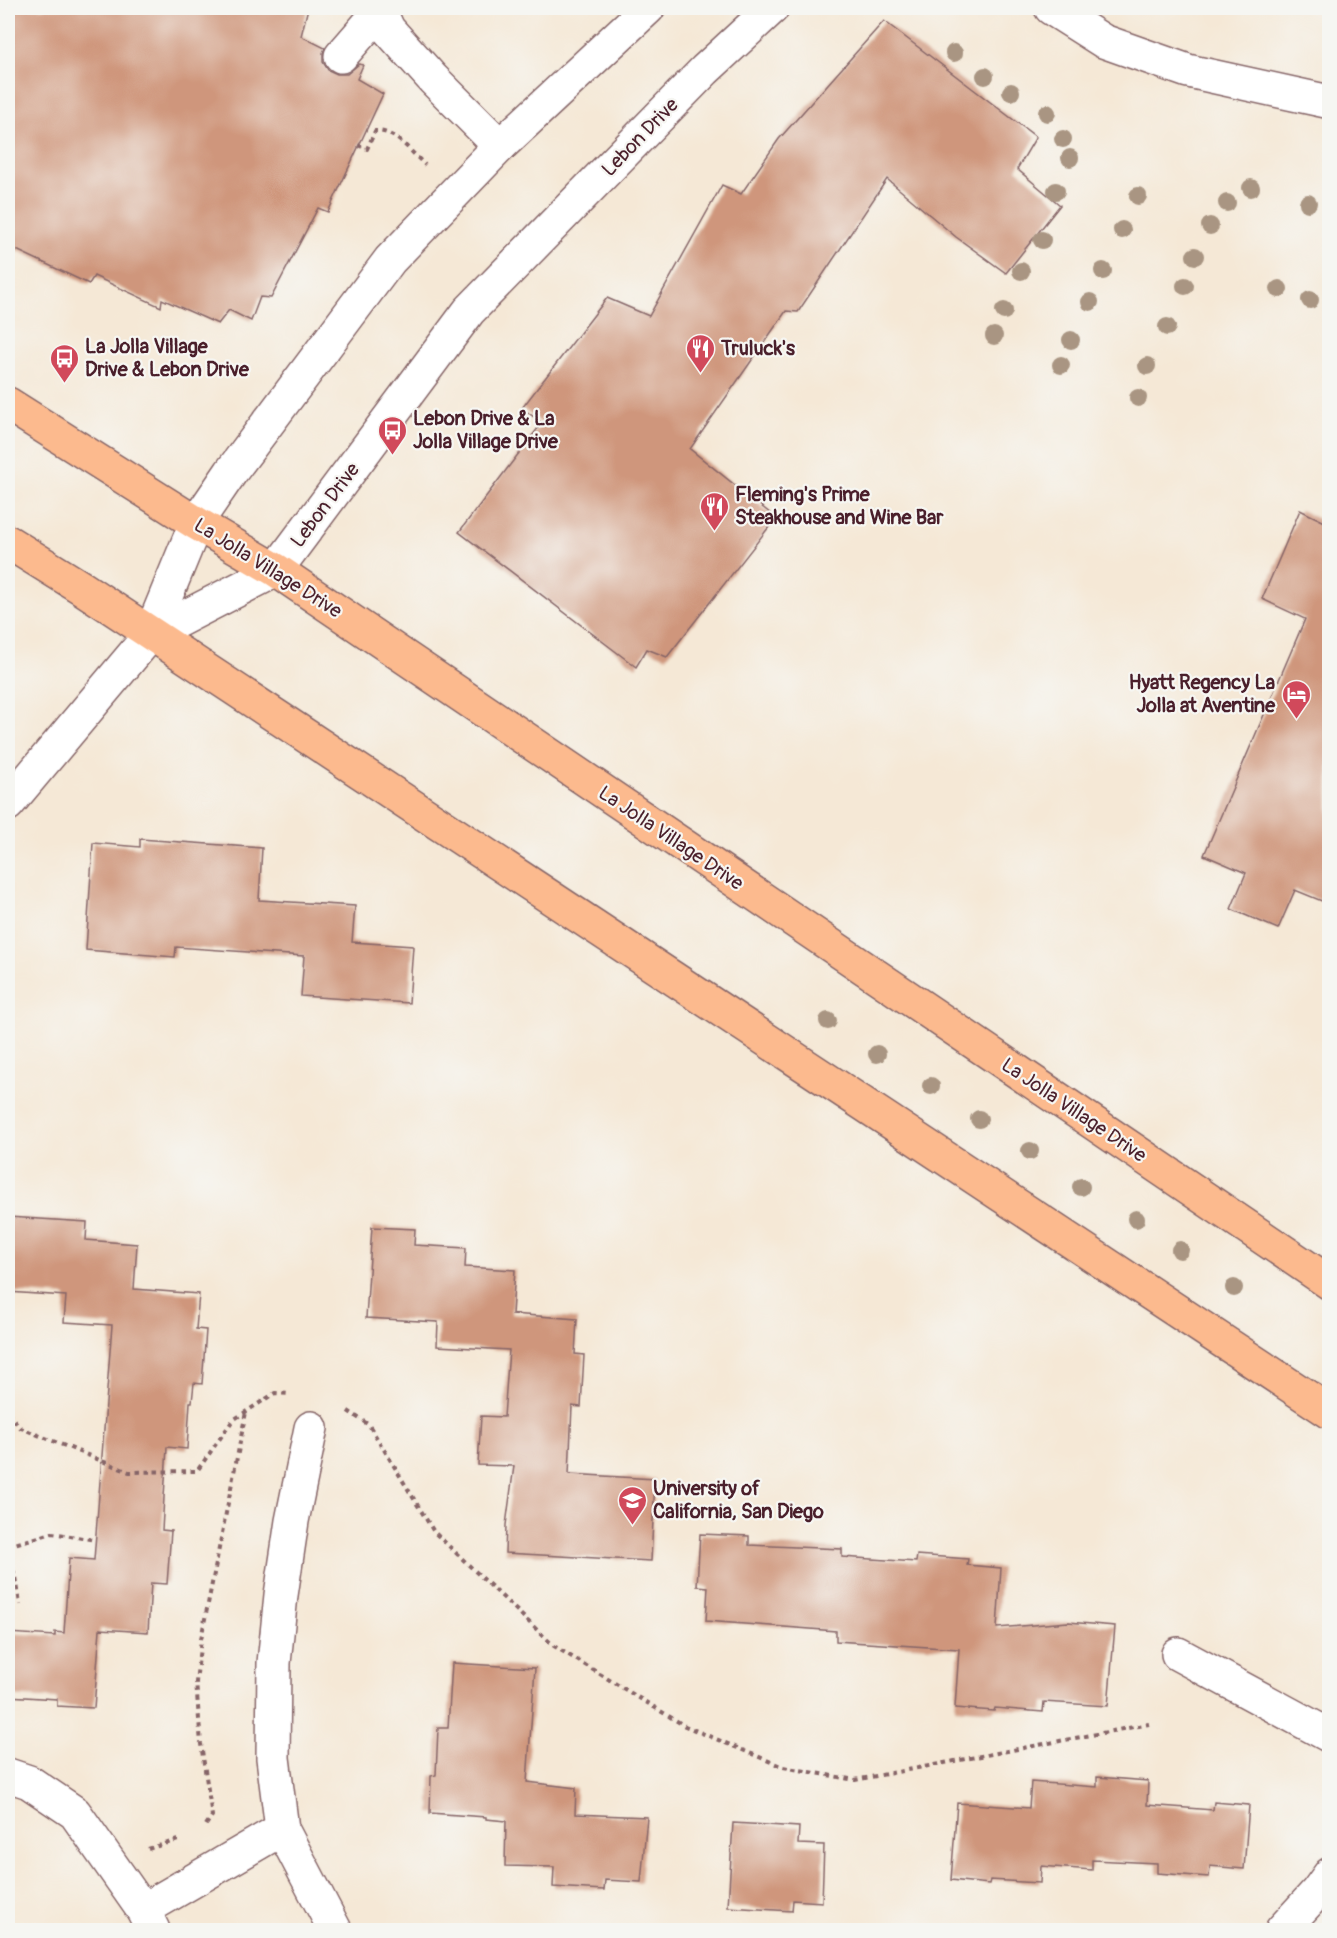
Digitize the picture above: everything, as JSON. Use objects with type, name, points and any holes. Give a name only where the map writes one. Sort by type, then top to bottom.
[{"type":"main road","name":"La Jolla Village Drive","points":[[8,404],[196,523],[276,570],[1329,1283]]},
{"type":"main road","points":[[8,542],[82,588],[1329,1412]]},
{"type":"street","points":[[8,804],[150,635],[196,523],[231,472],[390,260],[500,146],[648,8]]},
{"type":"street","name":"Lebon Drive","points":[[150,635],[276,570],[470,311],[705,70],[772,8]]},
{"type":"street","points":[[1051,8],[1103,41],[1188,70],[1329,102]]},
{"type":"street","points":[[381,9],[388,29],[500,146]]},
{"type":"street","points":[[341,56],[381,9]]},
{"type":"street","points":[[311,1428],[292,1521],[281,1595],[274,1663],[273,1758],[282,1829],[330,1919]]},
{"type":"street","points":[[1178,1654],[1329,1736]]},
{"type":"street","points":[[8,1775],[29,1782],[75,1813],[148,1920],[282,1829]]},
{"type":"street","points":[[1282,1930],[1317,1892],[1329,1874]]},
{"type":"path","points":[[358,145],[367,150],[375,131],[380,130],[390,134],[428,168]]},
{"type":"path","points":[[8,1413],[21,1428],[129,1472],[197,1471],[233,1420],[275,1393],[295,1394]]},
{"type":"path","points":[[342,1407],[369,1425],[434,1532],[554,1646],[685,1726],[783,1767],[855,1780],[1149,1724]]},
{"type":"path","points":[[198,1830],[207,1824],[212,1816],[201,1744],[197,1671],[201,1639],[246,1411]]},
{"type":"path","points":[[8,1546],[52,1533],[94,1540]]},
{"type":"path","points":[[8,1562],[16,1576],[20,1605]]},
{"type":"path","points":[[139,1851],[181,1840]]},
{"type":"building","points":[[8,8],[308,8],[301,36],[325,48],[323,62],[328,70],[337,74],[347,74],[359,64],[363,65],[357,79],[383,94],[328,212],[318,208],[271,298],[260,297],[251,321],[229,310],[218,324],[162,299],[161,307],[94,276],[89,284],[8,246]]},
{"type":"building","points":[[884,21],[1036,137],[1017,169],[1060,205],[1006,273],[956,237],[887,179],[798,312],[786,311],[690,449],[776,518],[667,657],[647,649],[636,667],[459,532],[542,423],[522,408],[607,298],[649,316],[722,185],[741,194],[779,139]]},
{"type":"building","name":"Hyatt Regency La Jolla at Aventine","points":[[1300,510],[1329,524],[1329,904],[1295,890],[1278,929],[1231,909],[1246,873],[1204,855],[1305,619],[1262,599]]},
{"type":"building","points":[[140,839],[262,848],[259,900],[355,906],[352,942],[413,946],[409,1003],[301,996],[304,956],[176,947],[175,957],[86,950],[93,843],[140,847]]},
{"type":"building","points":[[8,1217],[87,1222],[86,1240],[137,1244],[134,1289],[199,1294],[196,1329],[206,1330],[202,1384],[194,1383],[192,1402],[190,1402],[187,1449],[167,1447],[162,1530],[171,1531],[167,1584],[151,1583],[148,1632],[100,1629],[94,1708],[57,1706],[57,1699],[8,1696],[8,1633],[55,1636],[55,1632],[64,1633],[69,1558],[94,1560],[112,1325],[64,1322],[66,1296],[8,1292]]},
{"type":"building","points":[[372,1227],[415,1229],[414,1245],[466,1248],[465,1267],[515,1270],[512,1314],[577,1319],[575,1354],[584,1355],[581,1407],[572,1406],[569,1474],[655,1479],[651,1561],[505,1553],[506,1525],[514,1466],[478,1465],[481,1416],[504,1417],[509,1350],[437,1346],[438,1322],[366,1318]]},
{"type":"building","points":[[700,1534],[749,1536],[749,1545],[842,1549],[842,1557],[916,1562],[917,1555],[968,1559],[967,1565],[1001,1568],[997,1628],[1068,1622],[1115,1626],[1108,1706],[1044,1702],[1043,1712],[995,1708],[994,1711],[955,1708],[959,1649],[836,1641],[836,1631],[706,1621],[708,1587],[697,1586]]},
{"type":"building","points":[[452,1663],[535,1668],[527,1782],[576,1788],[575,1814],[647,1817],[641,1882],[605,1880],[604,1890],[553,1887],[554,1867],[505,1866],[506,1821],[486,1819],[486,1817],[430,1813],[431,1776],[436,1775],[438,1728],[448,1728]]},
{"type":"building","points":[[1097,1777],[1148,1781],[1147,1805],[1213,1810],[1214,1802],[1249,1805],[1244,1869],[1210,1866],[1209,1877],[1157,1873],[1157,1863],[1092,1860],[1092,1870],[1041,1866],[1040,1883],[990,1880],[989,1884],[951,1880],[957,1803],[1029,1808],[1031,1782],[1097,1787]]},
{"type":"building","points":[[733,1823],[799,1827],[798,1844],[824,1845],[822,1902],[793,1900],[792,1911],[728,1907]]},
{"type":"place","name":"Truluck's","points":[[700,374]]},
{"type":"place","name":"La Jolla Village Drive & Lebon Drive","points":[[64,384]]},
{"type":"place","name":"Lebon Drive & La Jolla Village Drive","points":[[392,456]]},
{"type":"place","name":"Fleming's Prime Steakhouse and Wine Bar","points":[[714,532]]},
{"type":"place","name":"Hyatt Regency La Jolla at Aventine","points":[[1296,720]]},
{"type":"place","name":"University of California, San Diego","points":[[632,1526]]}]
